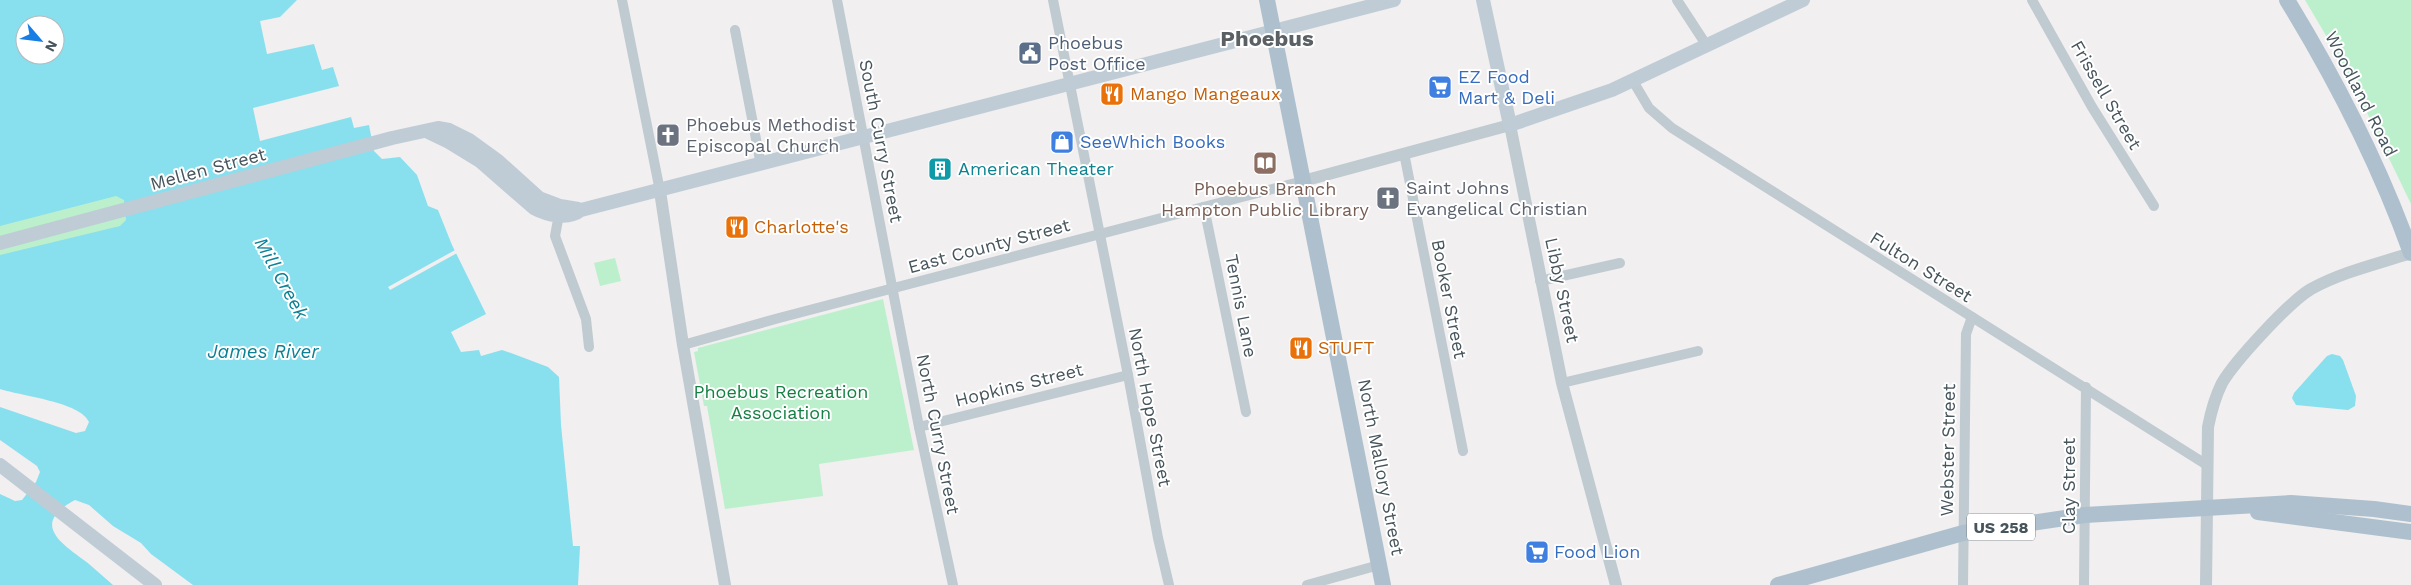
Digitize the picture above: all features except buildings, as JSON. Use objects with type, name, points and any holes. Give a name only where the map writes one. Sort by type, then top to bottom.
[{"type":"main road","name":"North Mallory Street","points":[[1267,0],[1384,585]]},
{"type":"main road","points":[[559,211],[575,214],[581,210],[1394,0]]},
{"type":"main road","name":"Libby Street","points":[[1483,0],[1510,125]]},
{"type":"main road","points":[[1510,125],[1575,104],[1633,80],[1803,0]]},
{"type":"main road","name":"Woodland Road","points":[[2290,4],[2328,69],[2371,154],[2411,253]]},
{"type":"main road","name":"Mellen Street","points":[[0,243],[126,211],[377,142],[438,128],[449,130],[469,140],[498,160],[534,194],[559,211]]},
{"type":"main road","points":[[0,465],[155,585]]},
{"type":"main road","name":"US 258","points":[[1778,585],[1963,533],[2085,515],[2291,502],[2411,514]]},
{"type":"main road","name":"US 258","points":[[2231,507],[2411,532]]},
{"type":"street","points":[[622,0],[660,191],[683,345],[725,585]]},
{"type":"street","name":"South Curry Street","points":[[837,0],[893,288]]},
{"type":"street","name":"North Hope Street","points":[[1053,0],[1068,84],[1128,375],[1158,538],[1169,585]]},
{"type":"street","points":[[1677,0],[1707,46]]},
{"type":"street","name":"Frissell Street","points":[[2032,0],[2092,107],[2154,206]]},
{"type":"street","points":[[735,30],[761,164]]},
{"type":"street","name":"Fulton Street","points":[[1633,80],[1648,108],[1672,128],[1915,283],[2086,387],[2207,465]]},
{"type":"street","points":[[1303,181],[1510,125]]},
{"type":"street","name":"Libby Street","points":[[1510,125],[1562,383],[1616,585]]},
{"type":"street","name":"Booker Street","points":[[1404,153],[1463,452]]},
{"type":"street","name":"East County Street","points":[[683,345],[1303,181]]},
{"type":"street","name":"Tennis Lane","points":[[1204,206],[1246,412]]},
{"type":"street","points":[[559,211],[555,231],[557,242],[586,319],[589,347]]},
{"type":"street","points":[[2206,585],[2209,422],[2213,405],[2223,382],[2239,360],[2289,306],[2309,290],[2332,279],[2411,253]]},
{"type":"street","points":[[1540,281],[1620,263]]},
{"type":"street","name":"North Curry Street","points":[[893,288],[919,427],[953,585]]},
{"type":"street","name":"Webster Street","points":[[1963,585],[1966,334],[1972,317]]},
{"type":"street","points":[[1562,383],[1698,351]]},
{"type":"street","name":"Hopkins Street","points":[[919,427],[1128,375]]},
{"type":"street","name":"Clay Street","points":[[2084,585],[2086,387]]},
{"type":"street","points":[[1307,585],[1379,564]]},
{"type":"green space","points":[[2305,0],[2411,0],[2411,204],[2347,71]]},
{"type":"green space","points":[[127,190],[141,224],[0,279],[0,219]]},
{"type":"green space","points":[[615,258],[621,281],[600,286],[594,263]]},
{"type":"green space","name":"Phoebus Recreation Association","points":[[883,299],[914,450],[819,464],[823,496],[725,509],[707,406],[704,406],[694,352],[698,351],[698,348]]},
{"type":"water","name":"James River","points":[[0,0],[297,0],[280,17],[260,21],[267,54],[314,44],[322,70],[333,67],[339,86],[253,108],[260,141],[351,117],[354,128],[369,125],[374,151],[382,159],[400,157],[417,175],[428,206],[438,210],[452,245],[486,314],[451,332],[461,352],[479,350],[481,356],[502,350],[548,367],[559,377],[561,425],[573,546],[580,546],[578,585],[193,585],[151,554],[141,543],[113,526],[89,505],[75,500],[61,509],[54,518],[52,526],[55,534],[70,550],[113,585],[0,585],[0,494],[15,501],[22,500],[36,482],[40,472],[37,466],[0,440],[0,407],[76,433],[85,431],[89,422],[84,415],[75,409],[0,389],[0,255],[120,226],[126,220],[124,200],[116,196],[0,226]]},
{"type":"water","points":[[2332,354],[2340,356],[2343,360],[2356,396],[2355,406],[2348,410],[2296,405],[2292,398],[2294,393],[2327,356]]},
{"type":"pier","points":[[457,249],[459,252],[390,290],[388,287]]},
{"type":"place","name":"Phoebus Post Office","points":[[1030,53]]},
{"type":"place","name":"EZ Food Mart & Deli","points":[[1440,87]]},
{"type":"place","name":"Mango Mangeaux","points":[[1112,94]]},
{"type":"place","name":"Phoebus Methodist Episcopal Church","points":[[668,135]]},
{"type":"place","name":"SeeWhich Books","points":[[1062,142]]},
{"type":"place","name":"Phoebus Branch Hampton Public Library","points":[[1265,163]]},
{"type":"place","name":"American Theater","points":[[940,169]]},
{"type":"place","name":"Saint Johns Evangelical Christian","points":[[1388,198]]},
{"type":"place","name":"Charlotte's","points":[[737,227]]},
{"type":"place","name":"STUFT","points":[[1301,348]]},
{"type":"place","name":"Food Lion","points":[[1537,552]]},
{"type":"district","name":"Phoebus","points":[[1267,38]]},
{"type":"water label","name":"Mill Creek","points":[[282,278]]}]
